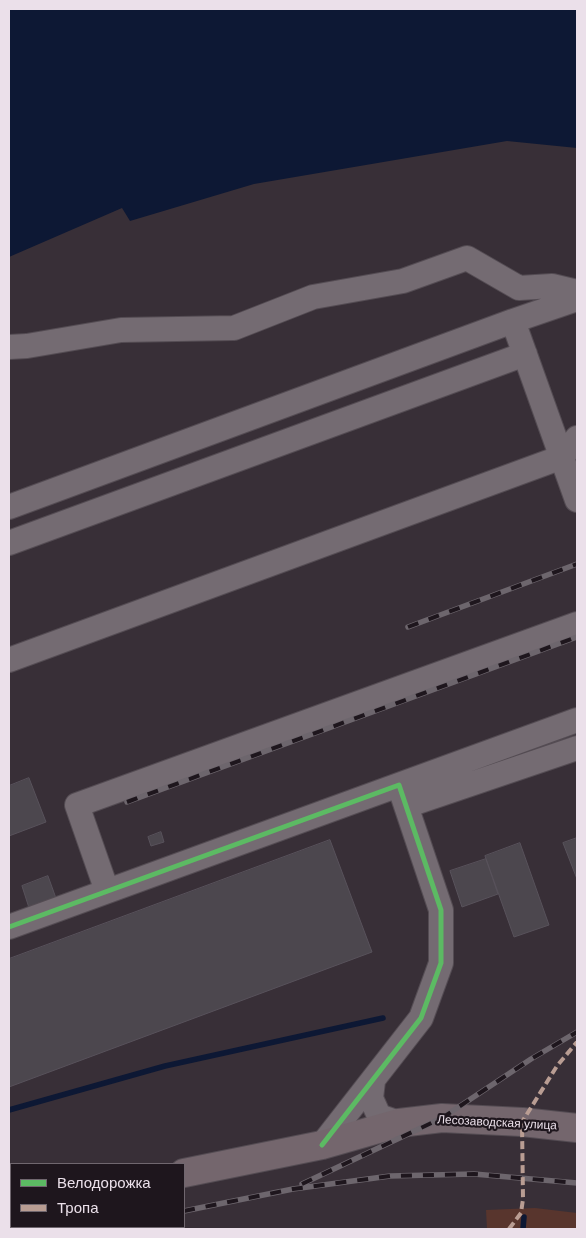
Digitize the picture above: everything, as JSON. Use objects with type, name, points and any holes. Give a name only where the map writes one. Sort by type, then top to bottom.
[{"type":"main road","name":"Лесозаводская улица","points":[[185,1173],[322,1145],[399,1123],[442,1118],[522,1122],[577,1128]]},
{"type":"street","points":[[9,347],[27,346],[120,330],[234,328],[313,297],[402,281],[467,258],[518,288],[552,286],[577,292]]},
{"type":"street","points":[[9,507],[577,298]]},
{"type":"street","points":[[513,320],[577,500]]},
{"type":"street","points":[[9,543],[525,354]]},
{"type":"street","points":[[9,660],[562,457],[577,438]]},
{"type":"street","points":[[107,891],[77,805],[577,624]]},
{"type":"street","points":[[403,796],[577,720]]},
{"type":"street","points":[[9,927],[107,891],[403,796],[577,748]]},
{"type":"street","points":[[322,1145],[421,1018],[440,963],[441,910],[403,796]]},
{"type":"street","points":[[373,1081],[371,1098],[379,1116],[399,1123]]},
{"type":"shaded area","points":[[535,1208],[577,1213],[577,1229],[487,1229],[486,1210]]},
{"type":"water","points":[[9,9],[577,9],[577,148],[507,141],[254,184],[130,221],[122,208],[9,257]]},
{"type":"building","points":[[29,778],[46,822],[9,836],[9,786]]},
{"type":"building","points":[[161,832],[164,842],[151,846],[148,837]]},
{"type":"building","points":[[577,838],[577,879],[563,843]]},
{"type":"building","points":[[330,840],[372,952],[9,1087],[9,959]]},
{"type":"building","points":[[520,843],[549,925],[514,937],[485,856]]},
{"type":"building","points":[[486,859],[498,894],[462,907],[450,871]]},
{"type":"building","points":[[48,876],[57,901],[30,911],[22,886]]},
{"type":"waterway","points":[[9,1110],[165,1066],[383,1018]]},
{"type":"waterway","points":[[523,1229],[524,1217]]},
{"type":"railway","points":[[408,627],[577,564]]},
{"type":"railway","points":[[127,802],[577,637]]},
{"type":"railway","points":[[302,1184],[442,1118],[531,1059],[577,1032]]},
{"type":"railway","points":[[185,1211],[293,1189],[390,1176],[474,1174],[577,1183]]},
{"type":"railway","points":[[98,1229],[104,1228]]},
{"type":"marked path","points":[[509,1229],[521,1213],[523,1199],[522,1122],[557,1066],[577,1042]]},
{"type":"cycle path","points":[[9,927],[399,785],[441,910],[441,963],[421,1018],[322,1145]]}]
